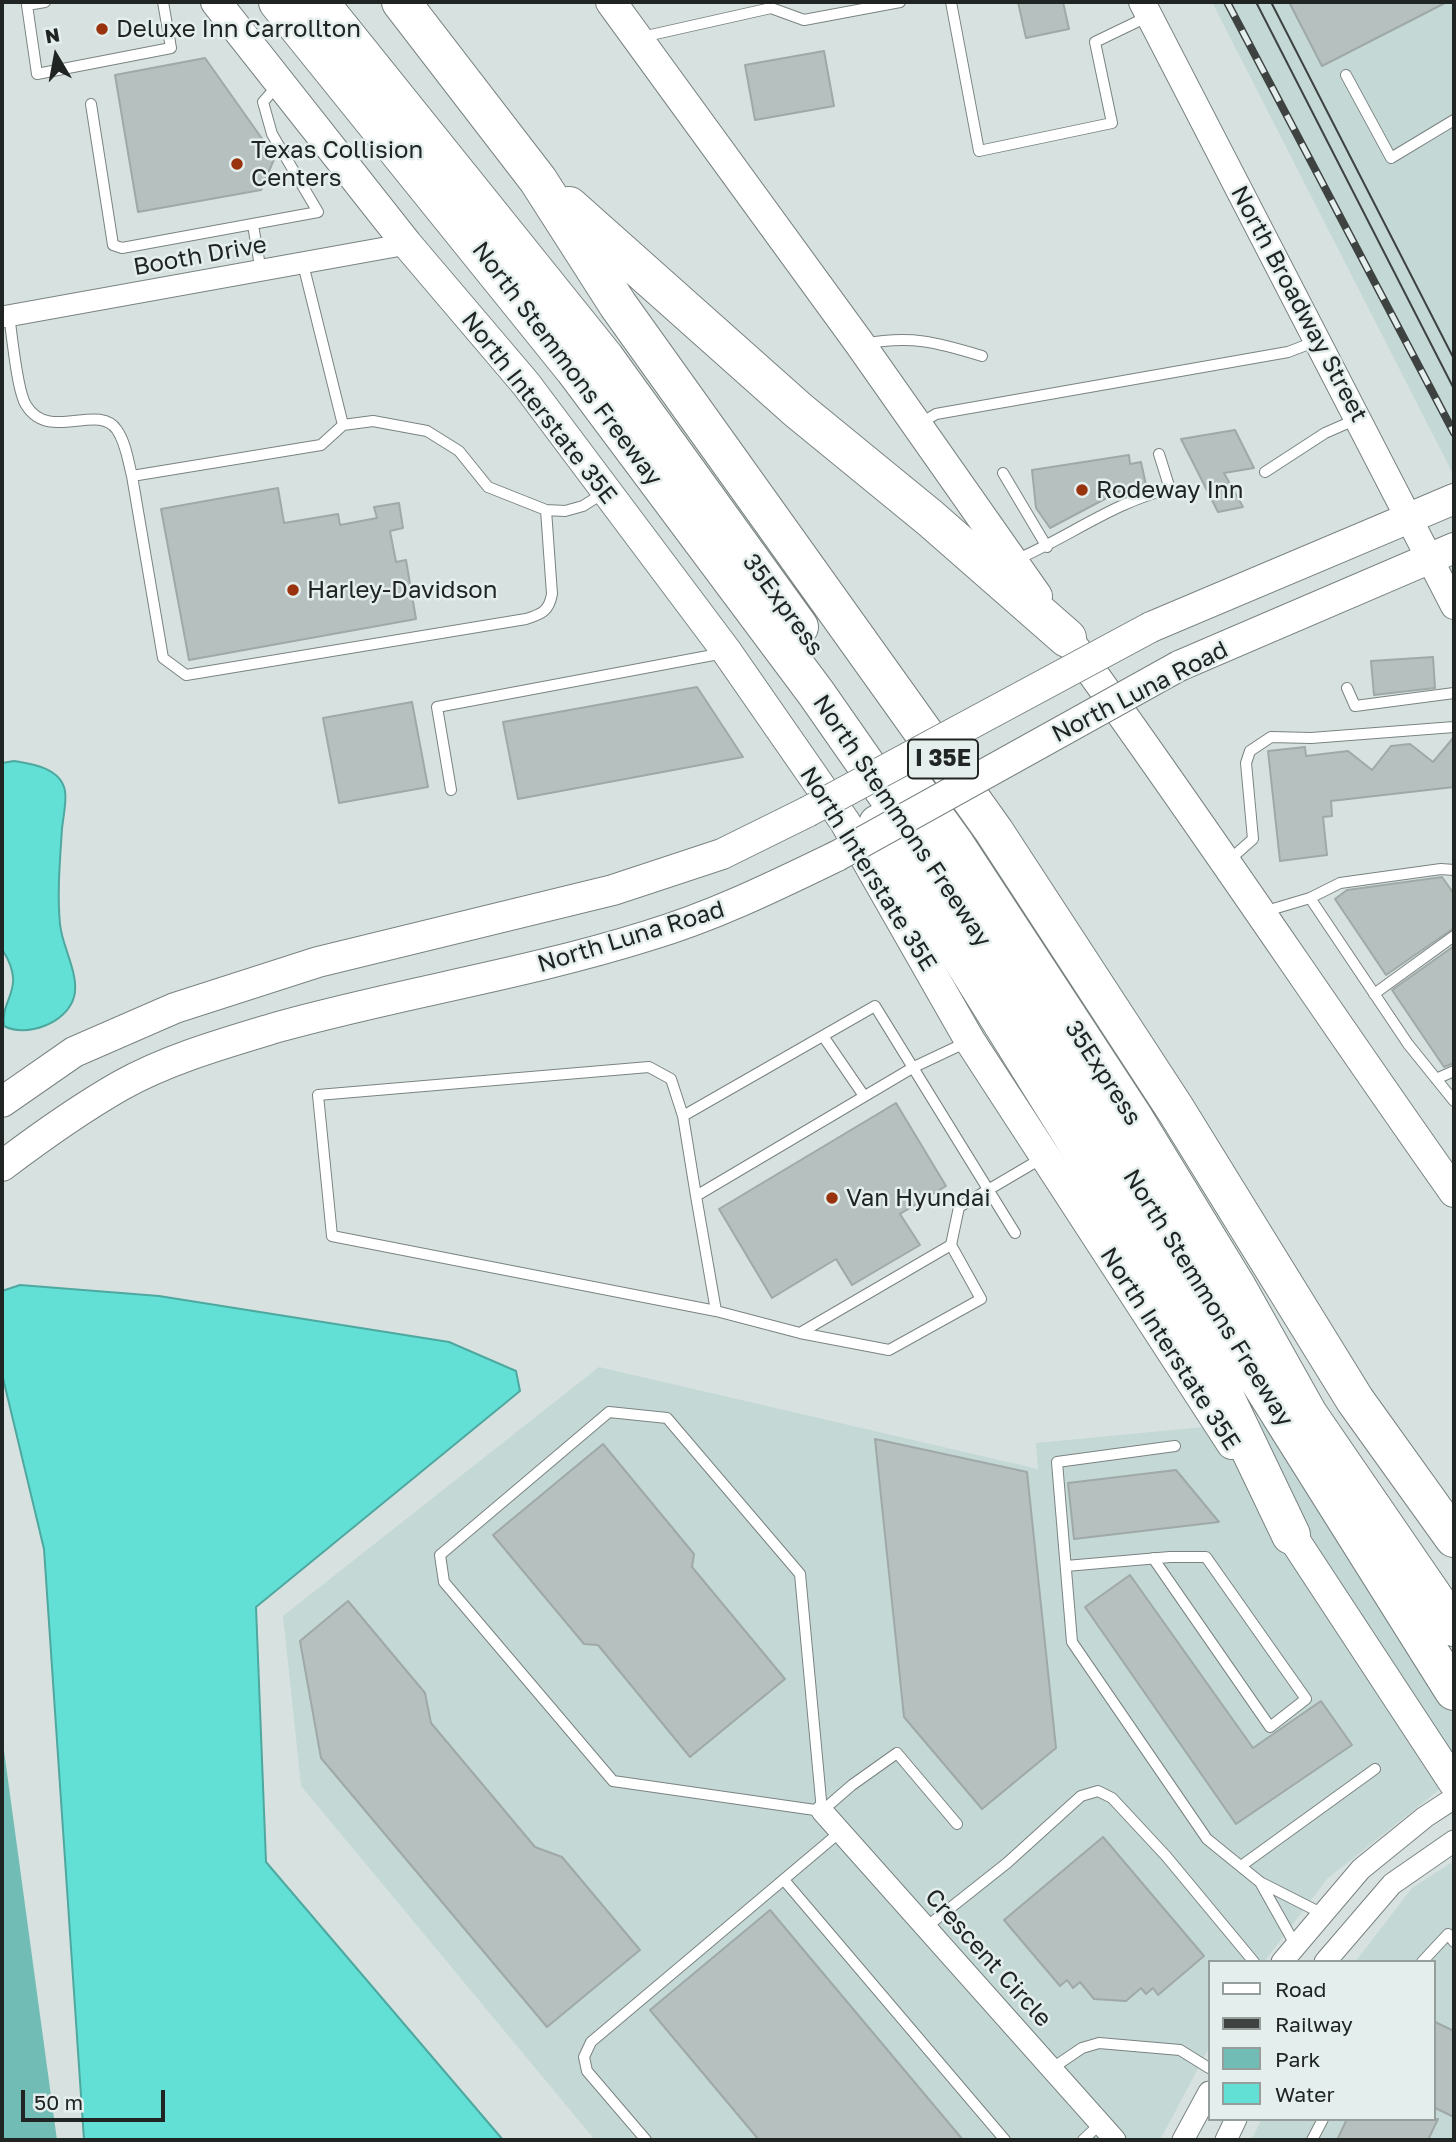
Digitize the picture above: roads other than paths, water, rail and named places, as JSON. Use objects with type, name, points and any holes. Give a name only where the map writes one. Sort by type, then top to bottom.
[{"type":"highway","name":"North Stemmons Freeway","points":[[278,2],[574,369],[816,693],[929,855],[1454,1691]]},
{"type":"highway","name":"35Express","points":[[319,2],[606,358],[954,842],[1133,1117],[1238,1289],[1308,1414],[1454,1627]]},
{"type":"highway","name":"I 35E","points":[[401,2],[538,180],[618,305],[994,831],[1176,1110],[1354,1400],[1454,1538]]},
{"type":"highway","points":[[538,180],[798,410],[930,518],[1067,638]]},
{"type":"highway","points":[[816,693],[842,768],[1070,1132],[1212,1370],[1291,1535]]},
{"type":"main road","name":"North Interstate 35E","points":[[216,2],[407,244],[526,384],[727,653],[845,822],[970,1041],[1454,1783]]},
{"type":"main road","points":[[611,2],[860,344],[1011,562],[1149,749],[1225,864],[1454,1192]]},
{"type":"main road","name":"North Luna Road","points":[[2,1102],[74,1052],[174,1008],[318,962],[613,890],[722,854],[807,812],[1151,627],[1408,516],[1454,499]]},
{"type":"main road","name":"North Luna Road","points":[[2,1166],[44,1134],[121,1085],[218,1044],[351,1007],[521,969],[647,936],[734,906],[837,856],[1179,666],[1442,553]]},
{"type":"street","name":"North Broadway Street","points":[[1146,9],[1408,516],[1442,553],[1454,606]]},
{"type":"street","name":"Booth Drive","points":[[5,316],[407,244]]},
{"type":"street","points":[[1289,1954],[1361,1869],[1425,1817],[1454,1798]]},
{"type":"street","name":"Crescent Circle","points":[[822,1811],[1115,2140]]},
{"type":"street","points":[[1330,1960],[1392,1884],[1454,1841]]},
{"type":"street","points":[[1184,2140],[1208,2094]]},
{"type":"street","points":[[1226,2140],[1235,2121]]},
{"type":"lane","points":[[45,2],[27,5],[37,74],[171,48],[163,2]]},
{"type":"lane","points":[[636,38],[770,5],[804,20],[900,2]]},
{"type":"lane","points":[[951,2],[979,151],[1112,123],[1095,42],[1146,9]]},
{"type":"lane","points":[[1346,75],[1391,158],[1454,120]]},
{"type":"lane","points":[[91,104],[113,245],[122,248],[318,212],[272,134],[263,102],[280,83]]},
{"type":"lane","points":[[253,225],[261,272]]},
{"type":"lane","points":[[303,264],[343,425]]},
{"type":"lane","points":[[5,316],[24,403],[33,415],[50,423],[104,421],[116,427],[124,442],[163,658],[186,675],[526,620],[543,614],[550,605],[552,594],[545,510]]},
{"type":"lane","points":[[860,344],[899,337],[940,343],[982,356]]},
{"type":"lane","points":[[917,425],[936,414],[1289,352],[1317,341]]},
{"type":"lane","points":[[1265,472],[1325,433],[1359,417]]},
{"type":"lane","points":[[132,476],[321,445],[343,425],[373,421],[427,431],[459,451],[488,487],[545,510],[565,511],[583,506],[605,492]]},
{"type":"lane","points":[[1011,562],[1047,547],[1143,495],[1170,489],[1159,454]]},
{"type":"lane","points":[[1003,473],[1047,547]]},
{"type":"lane","points":[[451,790],[437,707],[727,653]]},
{"type":"lane","points":[[1347,688],[1355,706],[1454,693]]},
{"type":"lane","points":[[1225,864],[1253,839],[1245,763],[1250,751],[1271,737],[1311,738],[1454,727]]},
{"type":"lane","points":[[1260,912],[1310,898],[1340,883],[1441,869],[1454,870]]},
{"type":"lane","points":[[1310,898],[1374,994],[1454,1101]]},
{"type":"lane","points":[[1374,994],[1454,936]]},
{"type":"lane","points":[[682,1116],[875,1006],[1015,1233]]},
{"type":"lane","points":[[823,1036],[864,1096]]},
{"type":"lane","points":[[696,1196],[914,1067],[970,1041]]},
{"type":"lane","points":[[716,1311],[682,1116],[671,1079],[649,1067],[318,1095],[332,1236],[716,1311],[800,1333],[889,1350],[981,1299],[951,1245],[958,1207],[1044,1157]]},
{"type":"lane","points":[[1436,1079],[1454,1071]]},
{"type":"lane","points":[[800,1333],[951,1245]]},
{"type":"lane","points":[[822,1811],[800,1574],[667,1418],[609,1412],[440,1555],[443,1582],[612,1782],[822,1811],[852,1785],[897,1753],[957,1824]]},
{"type":"lane","points":[[1175,1446],[1057,1462],[1072,1642],[1207,1839],[1260,1882],[1323,1914]]},
{"type":"lane","points":[[1066,1566],[1153,1558],[1206,1557],[1306,1699],[1270,1727],[1153,1558]]},
{"type":"lane","points":[[1241,1867],[1375,1769]]},
{"type":"lane","points":[[925,1928],[1007,1863],[1082,1796],[1098,1791],[1112,1798],[1166,1856],[1252,1960]]},
{"type":"lane","points":[[646,2140],[587,2071],[584,2057],[591,2042],[840,1832]]},
{"type":"lane","points":[[784,1880],[1005,2140]]},
{"type":"lane","points":[[1260,1882],[1289,1954]]},
{"type":"lane","points":[[1424,1960],[1448,1934],[1454,1942]]},
{"type":"lane","points":[[1051,2069],[1082,2048],[1099,2043],[1180,2050],[1208,2067]]},
{"type":"lane","points":[[1312,2140],[1322,2121]]},
{"type":"lane","points":[[1083,2140],[1100,2124]]},
{"type":"water","points":[[14,761],[52,772],[58,777],[65,791],[59,912],[61,933],[75,980],[74,997],[63,1014],[45,1026],[23,1030],[4,1026],[13,974],[2,949],[2,763]]},
{"type":"water","points":[[20,1285],[159,1296],[449,1342],[516,1371],[520,1391],[256,1607],[266,1862],[503,2140],[84,2140],[44,1549],[2,1374],[2,1291]]},
{"type":"tram line","points":[[1256,2],[1454,389]]},
{"type":"tram line","points":[[1271,2],[1454,359]]},
{"type":"railway","points":[[1227,2],[1454,433]]},
{"type":"place","name":"Deluxe Inn Carrollton","points":[[102,29]]},
{"type":"place","name":"Texas Collision Centers","points":[[237,164]]},
{"type":"place","name":"Rodeway Inn","points":[[1082,490]]},
{"type":"place","name":"Harley-Davidson","points":[[293,590]]},
{"type":"place","name":"Van Hyundai","points":[[832,1198]]}]
